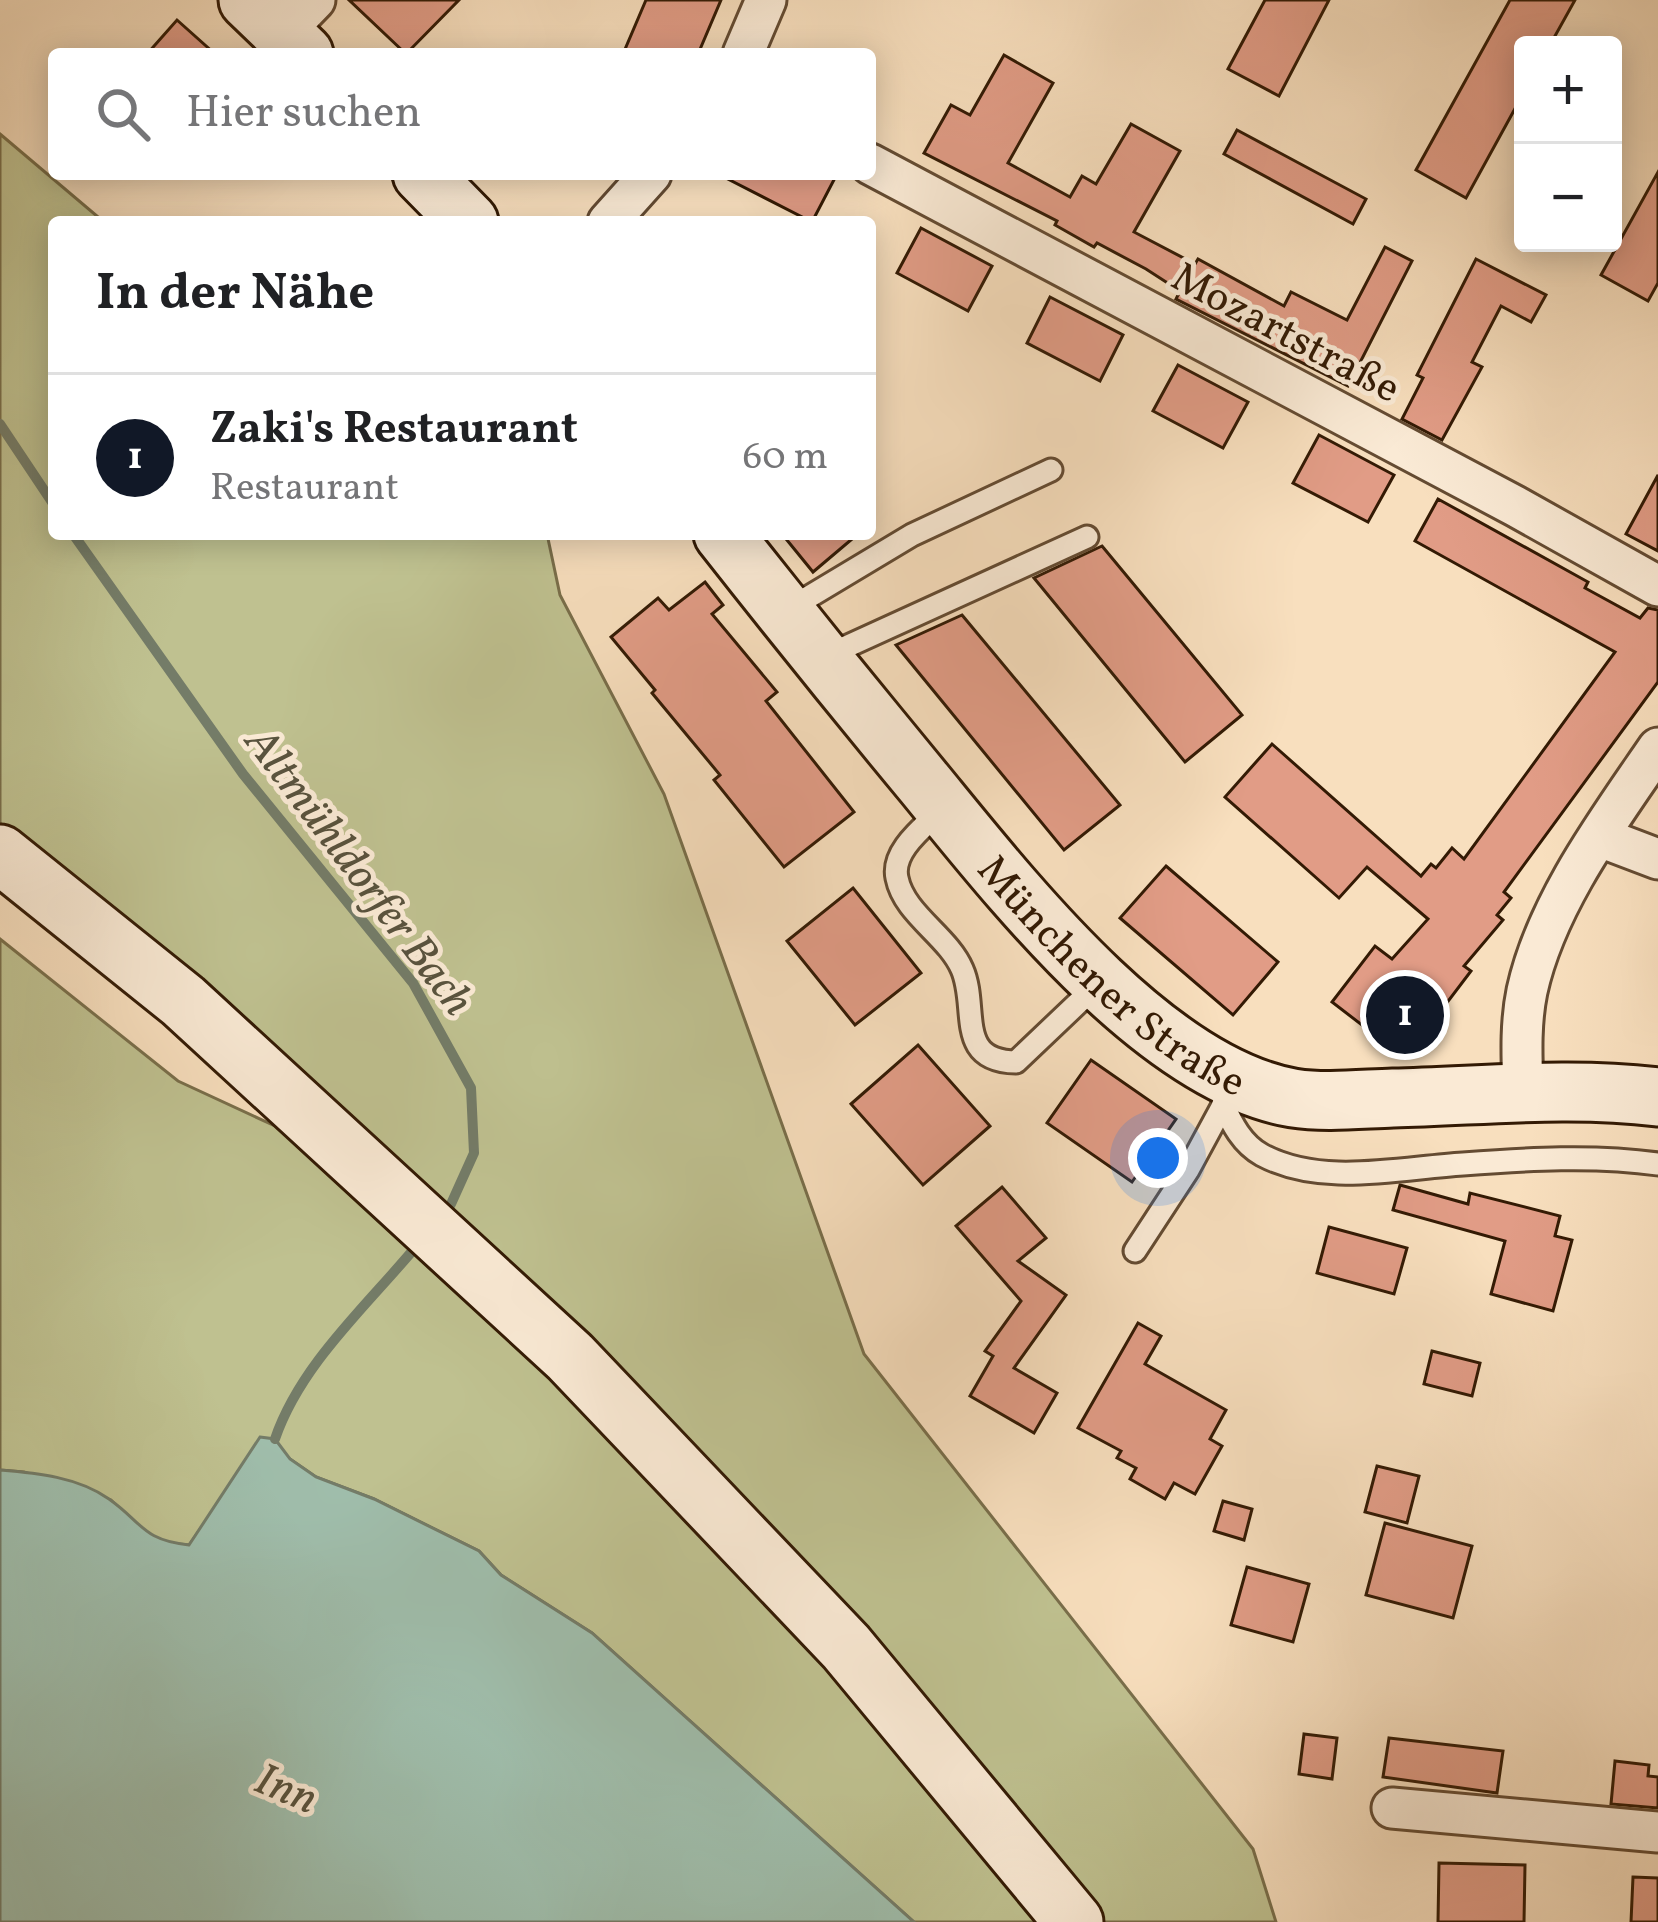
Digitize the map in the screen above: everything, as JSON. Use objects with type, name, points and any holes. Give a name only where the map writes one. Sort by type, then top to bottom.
[{"type":"main road","points":[[428,180],[463,216]]},
{"type":"main road","name":"Münchener Straße","points":[[729,540],[1028,906],[1100,982],[1230,1092],[1300,1099],[1523,1093],[1658,1097]]},
{"type":"main road","points":[[0,854],[183,1000],[570,1357],[846,1647],[1074,1922]]},
{"type":"street","points":[[746,48],[766,0]]},
{"type":"street","name":"Mozartstraße","points":[[876,167],[1658,586]]},
{"type":"street","points":[[613,216],[646,180]]},
{"type":"street","points":[[1523,1093],[1523,1019],[1535,961],[1562,902],[1658,748]]},
{"type":"street","points":[[1600,837],[1658,859]]},
{"type":"street","points":[[1392,1808],[1658,1832]]},
{"type":"lane","points":[[785,612],[912,535],[1051,470]]},
{"type":"lane","points":[[821,658],[1088,537]]},
{"type":"lane","points":[[944,807],[900,856],[896,877],[907,899],[955,953],[979,1048],[1002,1062],[1016,1062],[1100,982]]},
{"type":"lane","points":[[1136,1251],[1230,1092]]},
{"type":"lane","name":"Münchener Straße","points":[[1230,1092],[1241,1137],[1258,1153],[1291,1167],[1366,1172],[1598,1159],[1658,1164]]},
{"type":"green space","points":[[0,134],[48,175],[48,180],[54,180],[97,216],[48,216],[48,540],[548,540],[560,595],[664,794],[864,1354],[1253,1849],[1276,1922],[1098,1922],[212,992],[0,823]]},
{"type":"green space","points":[[0,939],[178,1081],[275,1126],[418,1243],[761,1591],[1047,1922],[914,1922],[592,1633],[501,1575],[479,1551],[374,1499],[316,1477],[290,1459],[223,1497],[189,1545],[168,1543],[140,1530],[111,1500],[24,1472],[0,1470]]},
{"type":"water","name":"Inn","points":[[260,1437],[275,1439],[290,1459],[316,1477],[374,1499],[479,1551],[501,1575],[592,1633],[914,1922],[0,1922],[0,1470],[84,1486],[109,1499],[152,1535],[189,1545]]},
{"type":"building","points":[[349,0],[459,0],[412,48],[400,48]]},
{"type":"building","points":[[646,0],[721,0],[701,48],[626,48]]},
{"type":"building","points":[[1265,0],[1329,0],[1279,96],[1228,69]]},
{"type":"building","points":[[1510,0],[1575,0],[1555,36],[1514,36],[1514,110],[1466,198],[1416,170]]},
{"type":"building","points":[[177,20],[208,48],[152,48]]},
{"type":"building","points":[[1004,55],[1053,83],[1008,163],[1070,197],[1082,176],[1096,184],[1131,124],[1180,151],[1134,232],[1195,264],[1198,259],[1284,306],[1291,292],[1347,320],[1385,247],[1412,261],[1348,386],[1176,299],[1180,291],[1146,269],[1097,243],[1094,247],[1055,225],[1057,221],[924,153],[951,105],[970,115]]},
{"type":"building","points":[[1237,130],[1366,199],[1353,224],[1224,154]]},
{"type":"building","points":[[1658,172],[1658,283],[1648,301],[1601,275],[1614,252],[1622,252],[1622,237]]},
{"type":"building","points":[[730,180],[834,180],[815,216],[800,216]]},
{"type":"building","points":[[921,228],[992,266],[968,311],[897,273]]},
{"type":"building","points":[[1476,259],[1546,295],[1531,322],[1501,306],[1472,362],[1482,367],[1442,440],[1402,419],[1423,378],[1417,375]]},
{"type":"building","points":[[1050,297],[1123,335],[1100,381],[1027,343]]},
{"type":"building","points":[[1178,365],[1248,402],[1223,448],[1153,411]]},
{"type":"building","points":[[1319,435],[1394,475],[1368,522],[1293,483]]},
{"type":"building","points":[[1658,475],[1658,551],[1626,534]]},
{"type":"building","points":[[1438,499],[1588,582],[1585,588],[1640,618],[1648,608],[1658,610],[1658,682],[1504,892],[1511,898],[1497,915],[1503,920],[1464,966],[1471,971],[1405,1058],[1332,1002],[1375,946],[1392,959],[1428,919],[1367,867],[1339,898],[1225,797],[1272,744],[1421,876],[1431,864],[1436,868],[1452,848],[1464,859],[1615,652],[1415,541]]},
{"type":"building","points":[[787,540],[851,540],[813,572]]},
{"type":"building","points":[[1102,546],[1242,715],[1185,762],[1034,578]]},
{"type":"building","points":[[705,582],[723,605],[712,614],[777,692],[766,701],[854,812],[784,867],[714,780],[720,775],[611,637],[658,598],[669,610]]},
{"type":"building","points":[[962,615],[1120,805],[1064,850],[896,645]]},
{"type":"building","points":[[1166,866],[1278,962],[1233,1015],[1120,918]]},
{"type":"building","points":[[853,888],[921,973],[855,1025],[787,941]]},
{"type":"building","points":[[918,1045],[990,1126],[923,1185],[851,1104]]},
{"type":"building","points":[[1091,1060],[1176,1119],[1132,1182],[1047,1123]]},
{"type":"building","points":[[1400,1185],[1468,1204],[1470,1193],[1560,1216],[1555,1236],[1572,1240],[1553,1311],[1491,1294],[1505,1241],[1393,1210]]},
{"type":"building","points":[[1002,1187],[1046,1238],[1018,1261],[1066,1295],[1014,1368],[1057,1393],[1034,1433],[970,1396],[993,1356],[985,1351],[1021,1301],[956,1226]]},
{"type":"building","points":[[1329,1227],[1407,1248],[1394,1294],[1317,1273]]},
{"type":"building","points":[[1138,1323],[1161,1336],[1145,1364],[1226,1410],[1210,1439],[1222,1446],[1195,1494],[1174,1483],[1165,1499],[1130,1479],[1136,1468],[1117,1458],[1121,1451],[1078,1428]]},
{"type":"building","points":[[1432,1351],[1480,1363],[1472,1396],[1424,1384]]},
{"type":"building","points":[[1377,1466],[1419,1476],[1407,1523],[1365,1512]]},
{"type":"building","points":[[1223,1501],[1252,1509],[1244,1540],[1214,1531]]},
{"type":"building","points":[[1385,1523],[1472,1546],[1453,1618],[1366,1595]]},
{"type":"building","points":[[1247,1567],[1309,1584],[1293,1642],[1231,1625]]},
{"type":"building","points":[[1304,1734],[1337,1738],[1332,1779],[1299,1774]]},
{"type":"building","points":[[1389,1738],[1503,1751],[1497,1793],[1383,1777]]},
{"type":"building","points":[[1615,1761],[1649,1765],[1648,1776],[1658,1777],[1658,1808],[1611,1804]]},
{"type":"building","points":[[1439,1863],[1525,1865],[1524,1922],[1438,1922]]},
{"type":"building","points":[[1633,1877],[1658,1878],[1658,1922],[1631,1922]]},
{"type":"waterway","name":"Altmühldorfer Bach","points":[[0,424],[48,496]]},
{"type":"waterway","name":"Altmühldorfer Bach","points":[[77,540],[243,774],[413,983],[471,1088],[474,1153],[442,1215]]},
{"type":"waterway","name":"Altmühldorfer Bach","points":[[275,1439],[319,1360],[419,1243]]},
{"type":"place","name":"Zaki's Restaurant","points":[[1405,1015]]}]
